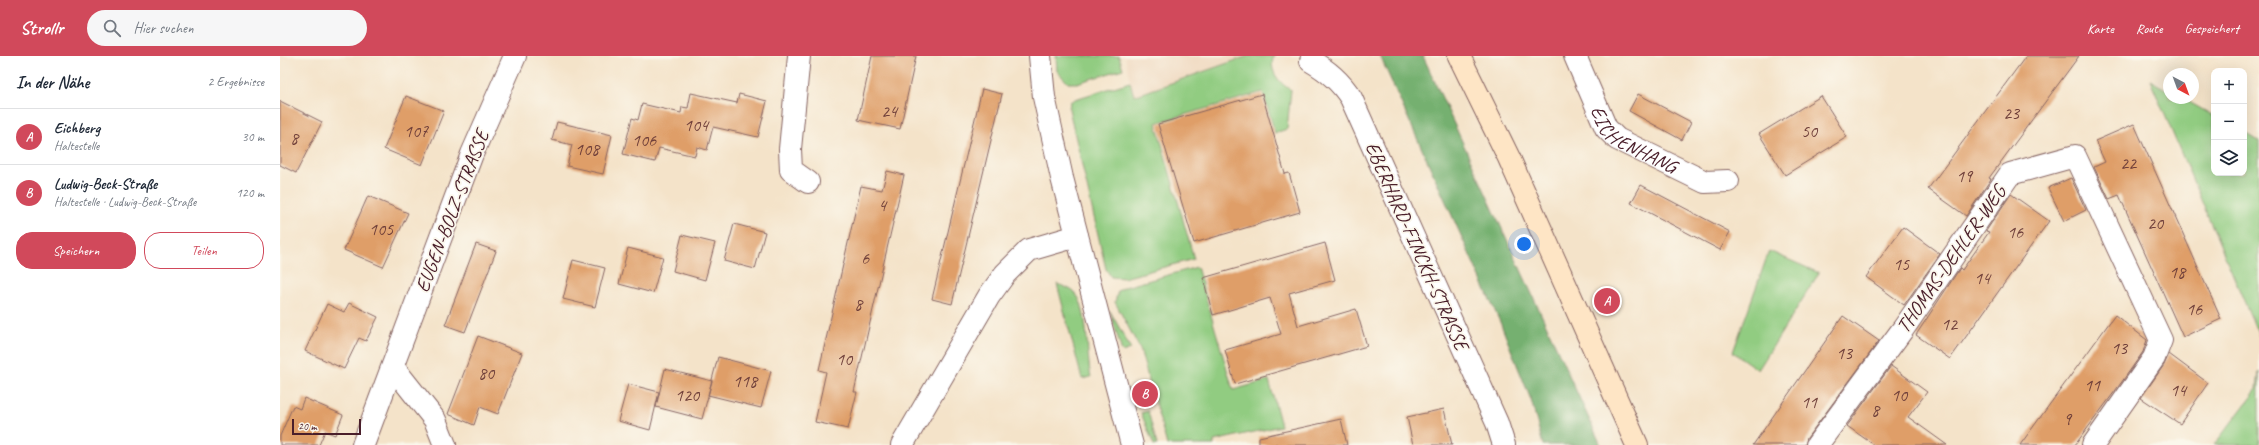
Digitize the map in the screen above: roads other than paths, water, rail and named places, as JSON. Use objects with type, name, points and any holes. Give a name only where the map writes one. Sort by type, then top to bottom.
[{"type":"main road","points":[[1459,56],[1512,165],[1637,445]]},
{"type":"street","name":"EUGEN-BOLZ-STRASSE","points":[[363,445],[472,154],[515,56]]},
{"type":"street","points":[[799,56],[790,149],[791,170],[808,182]]},
{"type":"street","points":[[1040,56],[1044,97],[1076,236],[1132,445]]},
{"type":"street","name":"EICHENHANG","points":[[1575,56],[1606,128],[1617,140],[1705,182],[1728,181]]},
{"type":"street","name":"EBERHARD-FINCKH-STRASSE","points":[[1311,61],[1330,73],[1342,84],[1351,98],[1497,423],[1504,445]]},
{"type":"street","name":"THOMAS-DEHLER-WEG","points":[[1817,445],[1903,329],[2010,174],[2075,156],[2101,208],[2161,340],[2154,358],[2093,445]]},
{"type":"street","points":[[902,445],[989,296],[1005,274],[1029,250],[1076,236]]},
{"type":"street","points":[[393,367],[435,420],[445,445]]},
{"type":"place","name":"Eichberg","points":[[1607,301]]},
{"type":"place","name":"Ludwig-Beck-Straße","points":[[1145,394]]}]
